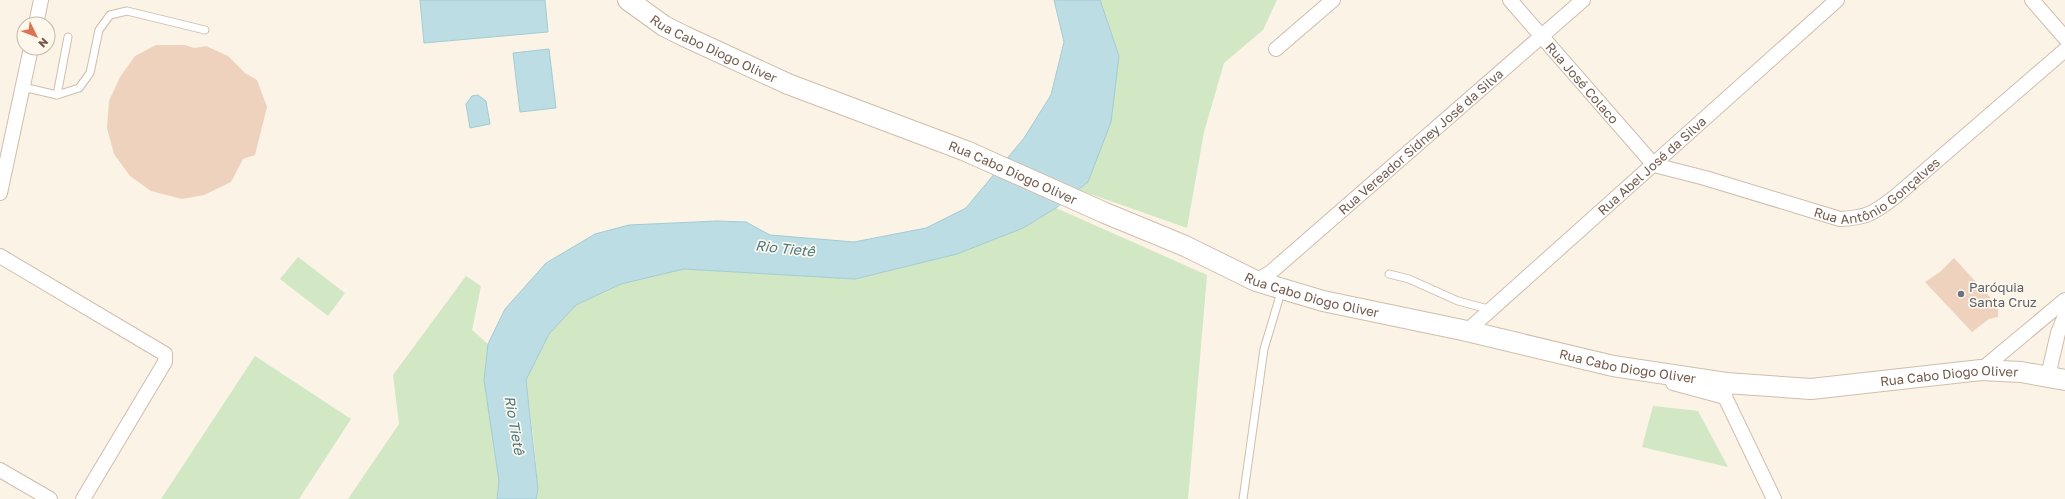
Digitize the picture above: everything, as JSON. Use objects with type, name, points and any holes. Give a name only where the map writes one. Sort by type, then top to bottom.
[{"type":"main road","name":"Rua Cabo Diogo Oliver","points":[[628,0],[664,26],[725,56],[788,84],[966,151],[1105,213],[1185,246],[1256,281],[1323,300],[1467,331],[1613,366],[1725,390],[1811,389],[1981,370],[2021,372],[2059,380]]},
{"type":"street","points":[[38,16],[41,0]]},
{"type":"street","points":[[1276,49],[1333,0]]},
{"type":"street","name":"Rua José Colaco","points":[[1510,0],[1654,165]]},
{"type":"street","name":"Rua Vereador Sidney José da Silva","points":[[1256,281],[1271,272],[1583,0]]},
{"type":"street","name":"Rua Abel José da Silva","points":[[1467,331],[1837,0]]},
{"type":"street","points":[[2032,0],[2065,38]]},
{"type":"street","name":"Rua Antônio Gonçalves","points":[[1654,165],[1705,178],[1840,219],[1859,218],[1876,211],[1896,196],[2065,50]]},
{"type":"street","points":[[0,193],[29,56]]},
{"type":"street","points":[[0,256],[162,350],[165,354],[165,362],[83,499]]},
{"type":"street","points":[[1981,370],[2040,323],[2065,300]]},
{"type":"street","points":[[2059,380],[2058,333],[2065,316]]},
{"type":"street","points":[[1725,390],[1774,499]]},
{"type":"street","points":[[0,470],[50,499]]},
{"type":"lane","points":[[23,87],[58,95],[80,88],[90,74],[99,30],[110,15],[127,11],[205,30]]},
{"type":"lane","points":[[58,95],[68,37]]},
{"type":"lane","points":[[1389,274],[1408,279],[1458,301],[1492,310]]},
{"type":"lane","points":[[1243,499],[1264,349],[1282,289]]},
{"type":"green space","points":[[1100,0],[1277,0],[1263,30],[1224,63],[1204,132],[1187,228],[1079,190],[1088,182],[1119,56]]},
{"type":"green space","points":[[1056,208],[1207,275],[1188,499],[536,499],[538,489],[526,380],[549,334],[576,305],[621,284],[684,269],[855,279],[1023,228]]},
{"type":"green space","points":[[298,257],[345,293],[328,316],[280,279]]},
{"type":"green space","points":[[466,276],[481,286],[472,330],[488,344],[484,380],[499,481],[497,499],[348,499],[399,424],[393,375]]},
{"type":"green space","points":[[255,356],[351,419],[299,499],[161,499]]},
{"type":"green space","points":[[1653,406],[1698,411],[1728,467],[1642,447]]},
{"type":"water","points":[[420,0],[545,0],[548,32],[424,43]]},
{"type":"water","name":"Rio Tietê","points":[[1054,0],[1100,0],[1119,56],[1111,122],[1088,182],[1056,208],[1023,228],[957,254],[855,279],[684,269],[621,284],[576,305],[549,334],[526,380],[538,489],[536,499],[497,499],[499,481],[484,380],[488,344],[505,309],[546,263],[595,234],[629,225],[717,221],[746,222],[770,235],[854,242],[926,228],[966,208],[1024,138],[1051,95],[1064,42]]},
{"type":"water","points":[[549,49],[556,108],[520,112],[513,53]]},
{"type":"water","points":[[478,95],[486,101],[490,124],[470,128],[466,104],[472,96]]},
{"type":"building","points":[[156,45],[185,45],[194,48],[206,46],[228,56],[245,73],[257,80],[267,107],[255,155],[243,159],[231,182],[204,195],[182,199],[151,191],[130,176],[114,154],[107,128],[109,101],[120,77],[135,56]]},
{"type":"building","name":"Paróquia Santa Cruz","points":[[1954,258],[1998,306],[1998,317],[1989,319],[1972,332],[1925,282],[1940,272]]},
{"type":"place","name":"Paróquia Santa Cruz","points":[[1961,294]]}]
